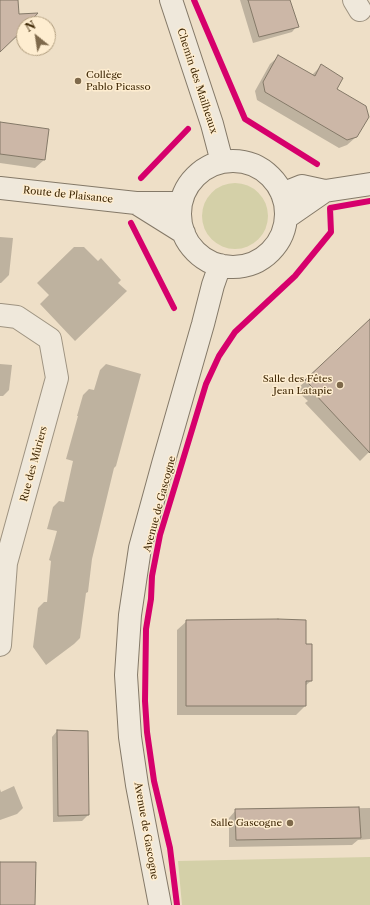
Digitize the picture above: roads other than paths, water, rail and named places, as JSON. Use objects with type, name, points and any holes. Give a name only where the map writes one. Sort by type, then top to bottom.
[{"type":"main road","name":"Chemin des Mailheaux","points":[[171,0],[212,124],[222,162]]},
{"type":"main road","points":[[232,161],[243,161],[253,164],[271,176],[282,194],[286,210],[286,218],[282,234],[267,254],[252,263],[228,266],[220,265],[202,256],[194,250],[188,242],[181,223],[181,204],[191,181],[200,172],[210,166],[222,162],[232,161]]},
{"type":"main road","points":[[282,194],[302,186],[326,191],[370,184]]},
{"type":"main road","name":"Route de Plaisance","points":[[0,188],[136,203],[181,204]]},
{"type":"main road","points":[[286,218],[326,191]]},
{"type":"main road","name":"Route de Plaisance","points":[[136,203],[184,233]]},
{"type":"main road","name":"Avenue de Gascogne","points":[[160,905],[137,784],[130,737],[126,676],[130,615],[140,548],[204,324],[213,285],[220,265]]},
{"type":"main road","name":"Rue des Mûriers","points":[[0,315],[17,317],[50,339],[57,378],[6,563],[0,645]]},
{"type":"place","name":"Collège Pablo Picasso","points":[[78,81]]},
{"type":"place","name":"Salle des Fêtes Jean Latapie","points":[[340,385]]},
{"type":"place","name":"Salle Gascogne","points":[[290,823]]}]
